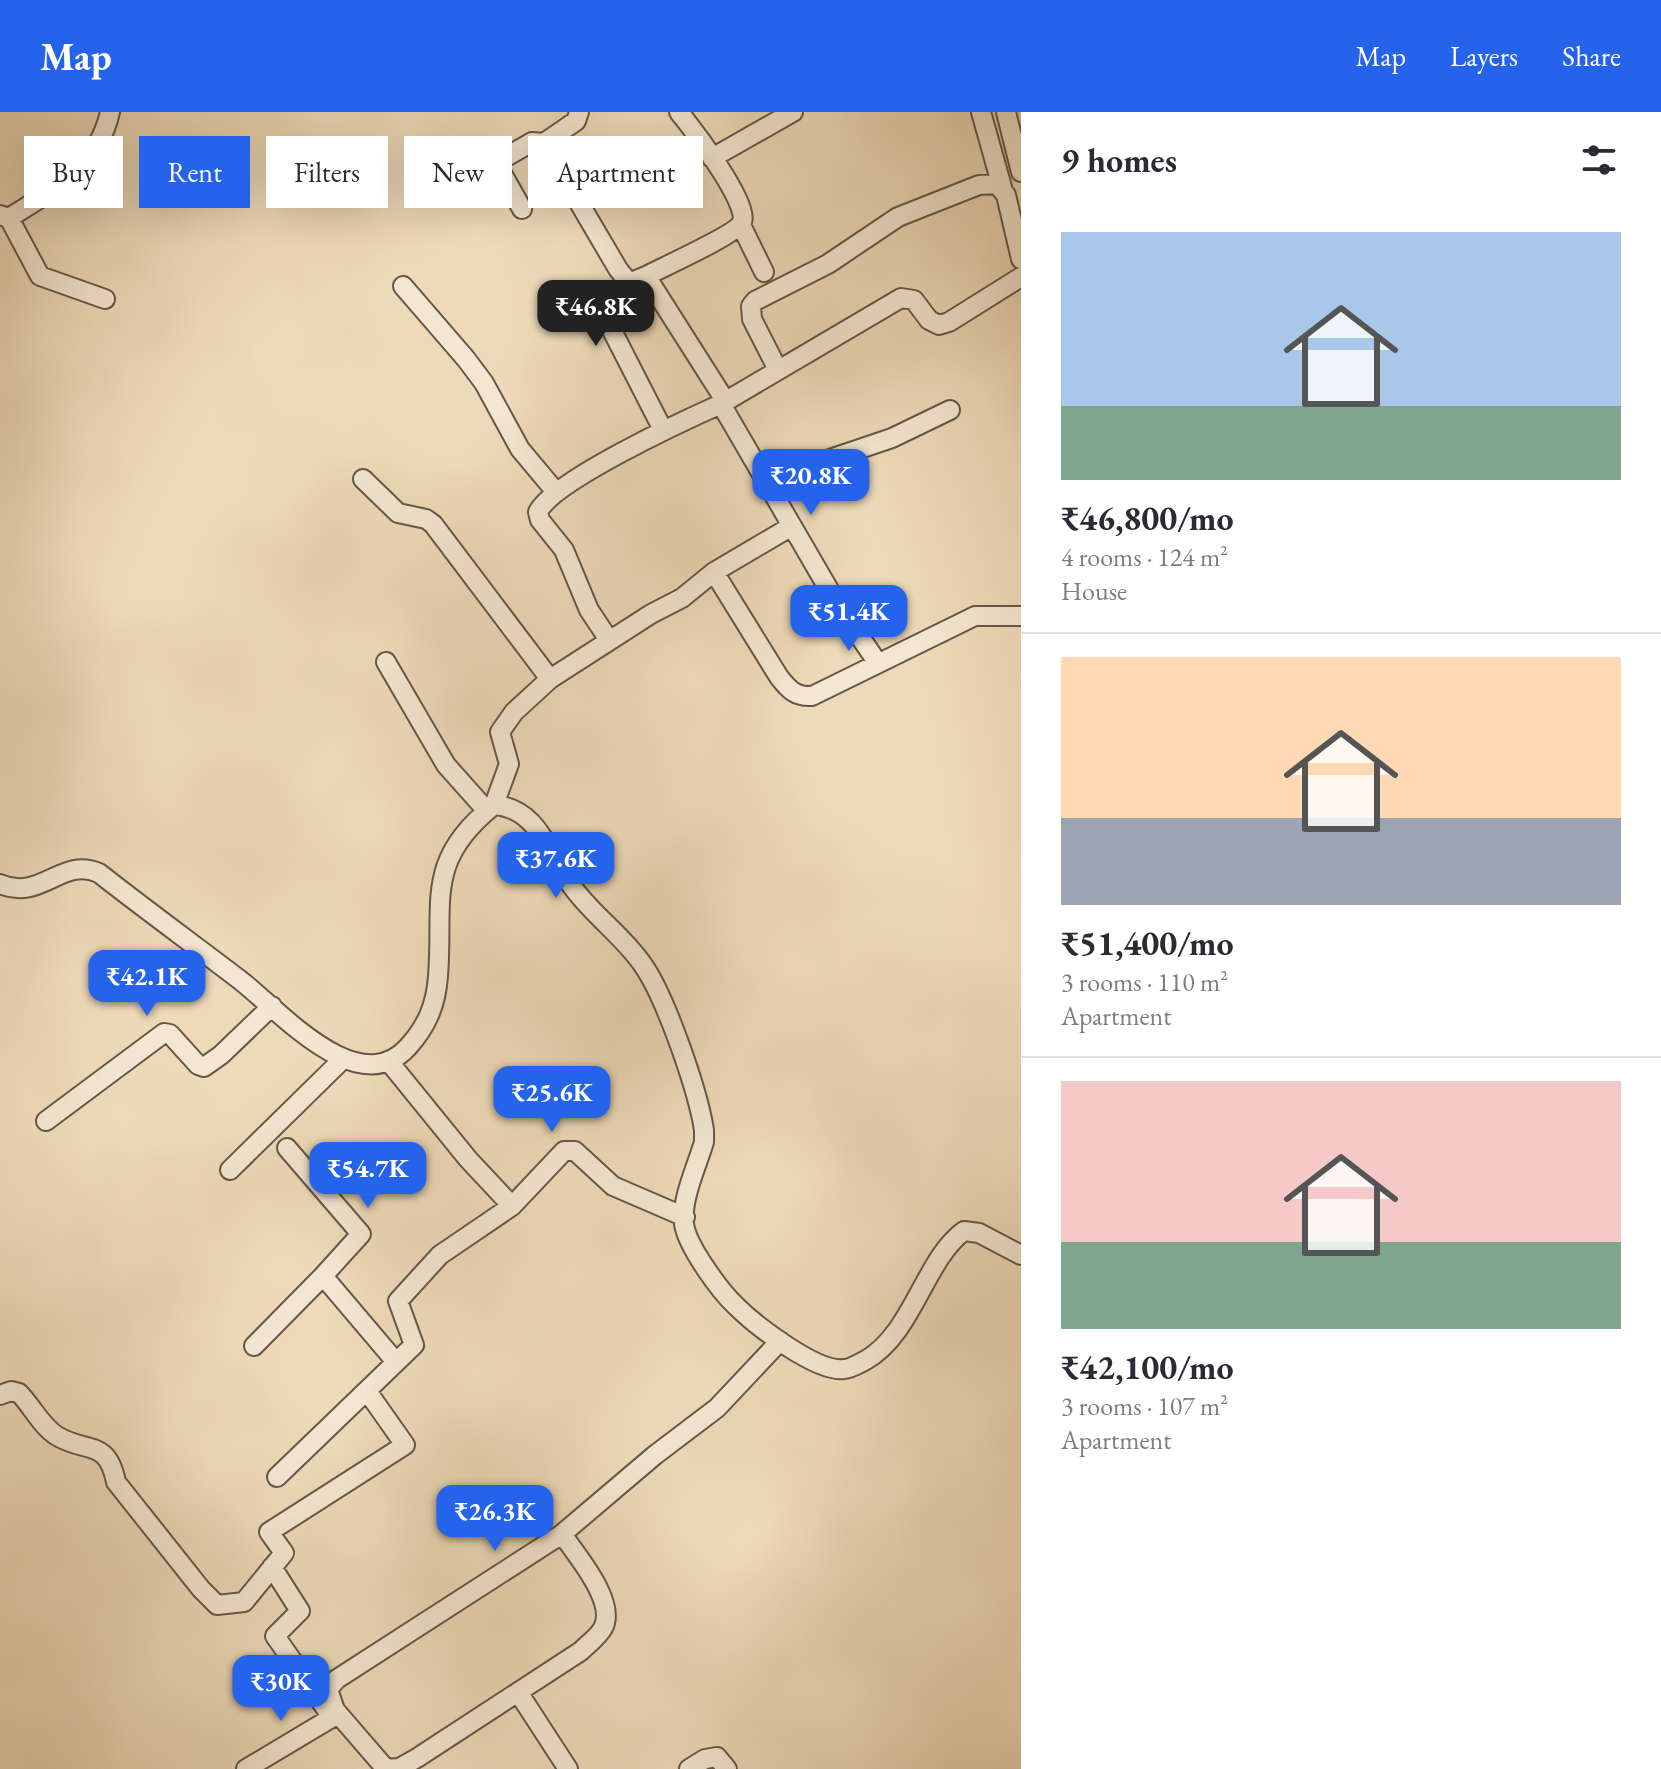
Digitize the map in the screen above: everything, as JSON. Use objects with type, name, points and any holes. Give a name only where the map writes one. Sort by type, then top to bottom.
[{"type":"street","points":[[105,299],[40,276],[5,216],[66,181],[90,159],[107,127],[110,112]]},
{"type":"street","points":[[554,136],[576,121],[579,112]]},
{"type":"street","points":[[679,112],[712,158],[742,212],[741,225],[764,272]]},
{"type":"street","points":[[712,158],[793,112]]},
{"type":"street","points":[[981,112],[1021,259]]},
{"type":"street","points":[[1006,112],[1021,172]]},
{"type":"street","points":[[522,209],[499,168],[499,161],[528,144]]},
{"type":"street","points":[[778,370],[750,312],[755,301],[828,264],[918,207],[979,185],[990,183],[1002,187]]},
{"type":"street","points":[[589,208],[723,403],[835,600],[877,662]]},
{"type":"street","points":[[663,430],[601,313],[601,302],[741,225]]},
{"type":"street","points":[[609,640],[589,610],[564,550],[540,520],[538,512],[542,505],[556,492],[663,430],[723,403],[901,298],[914,300],[929,320],[939,325],[949,322],[1021,277]]},
{"type":"street","points":[[403,286],[484,383],[520,449],[556,492]]},
{"type":"street","points":[[773,493],[827,460],[892,438],[950,410]]},
{"type":"street","points":[[363,479],[398,513],[426,519],[433,524],[550,679]]},
{"type":"street","points":[[0,884],[15,890],[31,889],[76,868],[88,868],[99,873],[272,1006],[311,1040],[343,1059],[361,1065],[390,1063],[418,1035],[432,1013],[438,976],[438,903],[443,876],[450,855],[463,836],[490,808],[509,764],[500,732],[514,712],[550,679],[682,598],[714,572],[792,526]]},
{"type":"street","points":[[714,572],[779,677],[802,697],[812,696],[975,616],[1021,616]]},
{"type":"street","points":[[386,662],[446,765],[490,808],[511,806],[531,820],[571,886],[644,966],[660,996],[704,1130],[704,1142],[684,1226],[693,1246],[736,1306],[780,1341],[827,1368],[845,1370],[869,1358],[889,1339],[917,1301],[951,1240],[964,1231],[979,1233],[1021,1255]]},
{"type":"street","points":[[46,1121],[164,1033],[170,1034],[198,1065],[204,1067],[221,1055],[272,1006]]},
{"type":"street","points":[[230,1170],[343,1059]]},
{"type":"street","points":[[390,1063],[468,1159],[512,1206]]},
{"type":"street","points":[[254,1346],[361,1234],[287,1148]]},
{"type":"street","points":[[277,1477],[414,1345],[398,1301],[440,1255],[512,1206],[564,1151],[570,1149],[613,1186],[685,1217]]},
{"type":"street","points":[[323,1276],[396,1362]]},
{"type":"street","points":[[335,1716],[328,1689],[337,1679],[562,1534],[655,1455],[717,1408],[780,1341]]},
{"type":"street","points":[[0,1395],[11,1391],[19,1393],[57,1436],[100,1451],[112,1463],[116,1482],[217,1605],[244,1602],[284,1553],[269,1532],[405,1445],[367,1391]]},
{"type":"street","points":[[272,1567],[300,1611],[275,1636],[335,1716],[384,1769],[399,1768],[581,1651],[602,1629],[607,1614],[603,1596],[562,1534]]},
{"type":"street","points":[[518,1692],[568,1769]]},
{"type":"street","points":[[246,1769],[335,1716]]},
{"type":"street","points":[[689,1769],[710,1756],[717,1757],[727,1769]]}]
